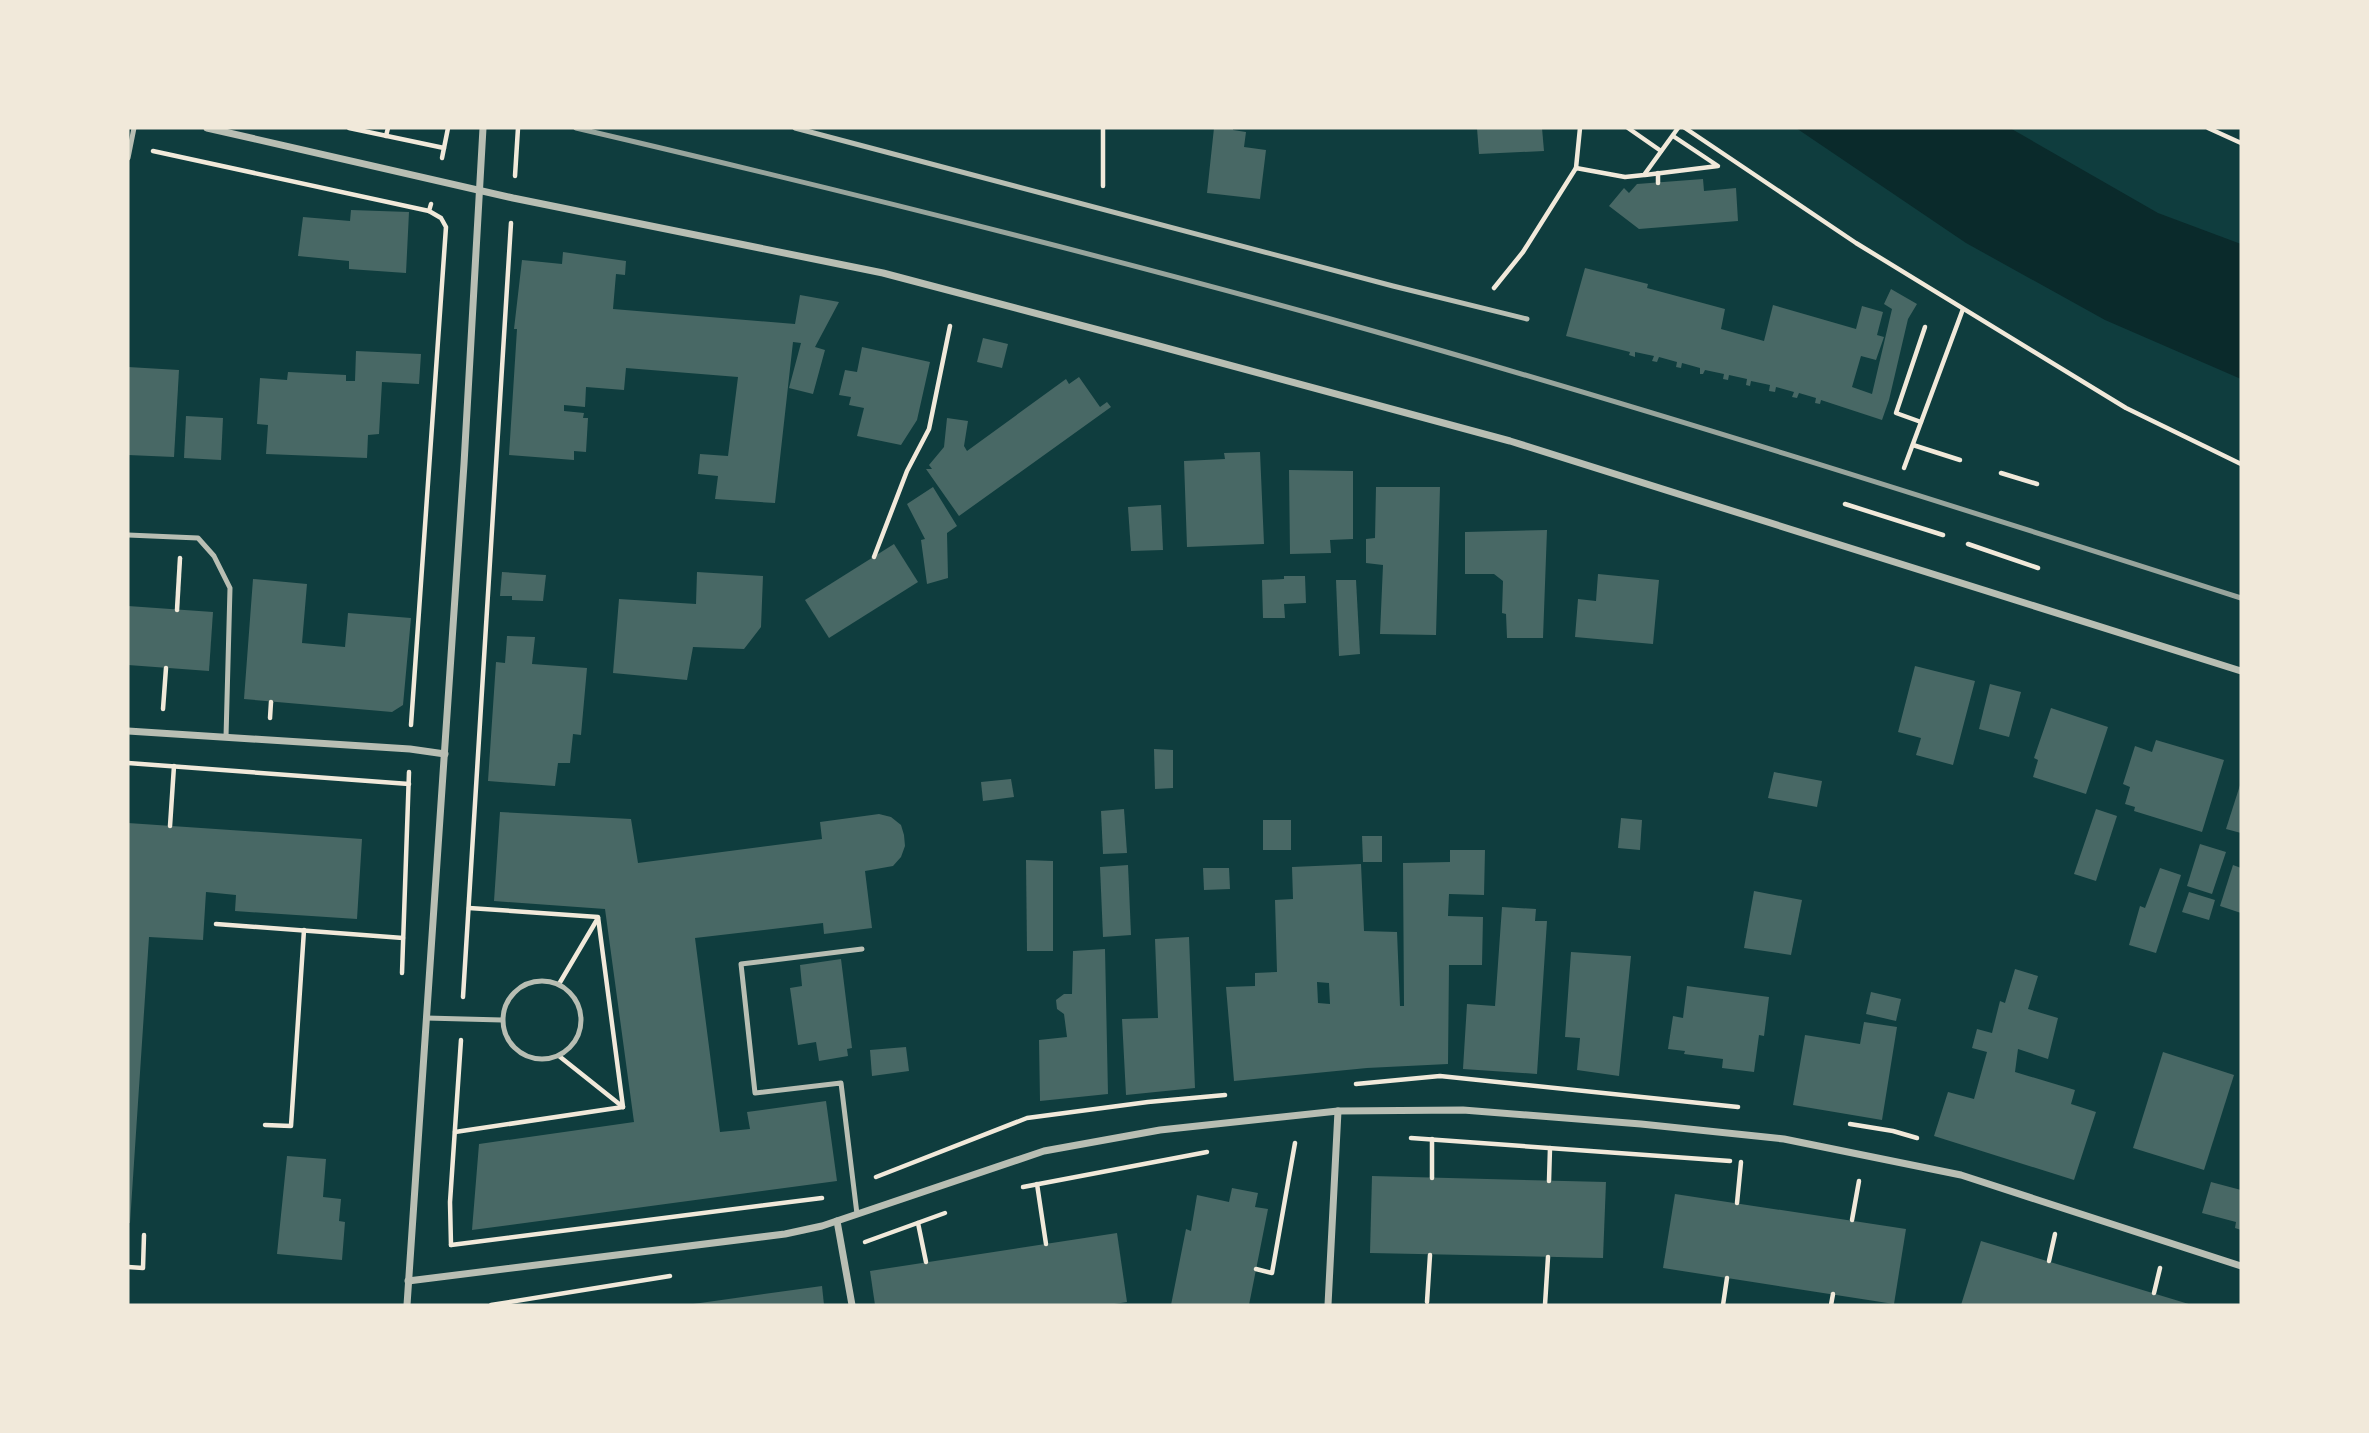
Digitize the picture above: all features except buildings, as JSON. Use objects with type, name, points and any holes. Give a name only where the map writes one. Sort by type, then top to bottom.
[{"type":"street","points":[[207,128],[513,198],[883,273],[1510,441],[2241,671]]},
{"type":"street","points":[[407,1305],[445,754],[483,128]]},
{"type":"street","points":[[128,731],[410,749],[445,754]]},
{"type":"street","points":[[408,1281],[785,1234],[836,1221],[1044,1151],[1160,1130],[1338,1111],[1463,1110],[1784,1139],[1961,1175],[2241,1266]]},
{"type":"street","points":[[1328,1305],[1338,1111]]},
{"type":"street","points":[[836,1221],[852,1305]]},
{"type":"lane","points":[[128,158],[134,128]]},
{"type":"lane","points":[[795,128],[1527,319]]},
{"type":"lane","points":[[128,535],[198,538],[214,556],[230,588],[226,737]]},
{"type":"lane","points":[[857,1214],[841,1083],[755,1093],[741,964],[862,949]]},
{"type":"lane","points":[[546,980],[559,984],[577,1001],[581,1013],[577,1038],[559,1056],[533,1059],[521,1054],[510,1045],[504,1033],[504,1007],[510,995],[520,986],[533,981],[546,980]]},
{"type":"lane","points":[[426,1018],[502,1020]]},
{"type":"path","points":[[349,128],[444,148]]},
{"type":"path","points":[[386,136],[388,128]]},
{"type":"path","points":[[429,211],[448,128]]},
{"type":"path","points":[[452,1276],[450,1202],[518,128]]},
{"type":"path","points":[[1103,128],[1103,209]]},
{"type":"path","points":[[1478,307],[1523,252],[1576,168],[1580,128]]},
{"type":"path","points":[[1628,128],[1661,151]]},
{"type":"path","points":[[1644,175],[1678,128]]},
{"type":"path","points":[[1685,128],[1856,243],[2126,408],[2241,464]]},
{"type":"path","points":[[2208,128],[2241,143]]},
{"type":"path","points":[[1576,168],[1625,177],[1718,166],[1673,135]]},
{"type":"path","points":[[130,146],[429,211],[440,218],[446,227],[410,749],[402,977]]},
{"type":"path","points":[[1658,173],[1658,183]]},
{"type":"path","points":[[1904,468],[1963,309]]},
{"type":"path","points":[[874,557],[907,471],[929,429],[950,326]]},
{"type":"path","points":[[1921,422],[1895,413],[1925,327]]},
{"type":"path","points":[[1913,445],[1960,460]]},
{"type":"path","points":[[2001,473],[2037,484]]},
{"type":"path","points":[[1845,504],[1943,536]]},
{"type":"path","points":[[177,610],[181,538]]},
{"type":"path","points":[[1968,544],[2038,568]]},
{"type":"path","points":[[163,711],[166,668]]},
{"type":"path","points":[[270,718],[271,702]]},
{"type":"path","points":[[128,763],[409,784]]},
{"type":"path","points":[[170,826],[174,766]]},
{"type":"path","points":[[469,908],[598,917]]},
{"type":"path","points":[[559,984],[598,917]]},
{"type":"path","points":[[598,917],[623,1107]]},
{"type":"path","points":[[216,924],[403,938]]},
{"type":"path","points":[[265,1125],[291,1126],[304,930]]},
{"type":"path","points":[[559,1056],[623,1107]]},
{"type":"path","points":[[455,1132],[623,1107]]},
{"type":"path","points":[[1406,1137],[1752,1163]]},
{"type":"path","points":[[1282,1144],[1338,1138]]},
{"type":"path","points":[[1432,1139],[1432,1178]]},
{"type":"path","points":[[1256,1269],[1272,1273],[1295,1143]]},
{"type":"path","points":[[1549,1181],[1550,1148]]},
{"type":"path","points":[[1018,1188],[1218,1150]]},
{"type":"path","points":[[1737,1203],[1741,1162]]},
{"type":"path","points":[[1847,1179],[1872,1184]]},
{"type":"path","points":[[1852,1220],[1859,1181]]},
{"type":"path","points":[[1037,1184],[1046,1244]]},
{"type":"path","points":[[841,1248],[854,1246],[956,1210]]},
{"type":"path","points":[[918,1223],[926,1262]]},
{"type":"path","points":[[2043,1230],[2055,1234],[2049,1261]]},
{"type":"path","points":[[128,1267],[143,1268],[144,1234]]},
{"type":"path","points":[[1427,1302],[1430,1255]]},
{"type":"path","points":[[1545,1305],[1548,1257]]},
{"type":"path","points":[[2147,1264],[2172,1272]]},
{"type":"path","points":[[2154,1293],[2160,1268]]},
{"type":"path","points":[[492,1305],[680,1274]]},
{"type":"path","points":[[1723,1305],[1727,1278]]},
{"type":"path","points":[[1831,1305],[1833,1294]]},
{"type":"water","points":[[1796,128],[2010,128],[2158,213],[2241,244],[2241,379],[2105,320],[1966,243]]},
{"type":"railway","points":[[576,128],[953,219],[1327,318],[1900,489],[2241,598]]}]
